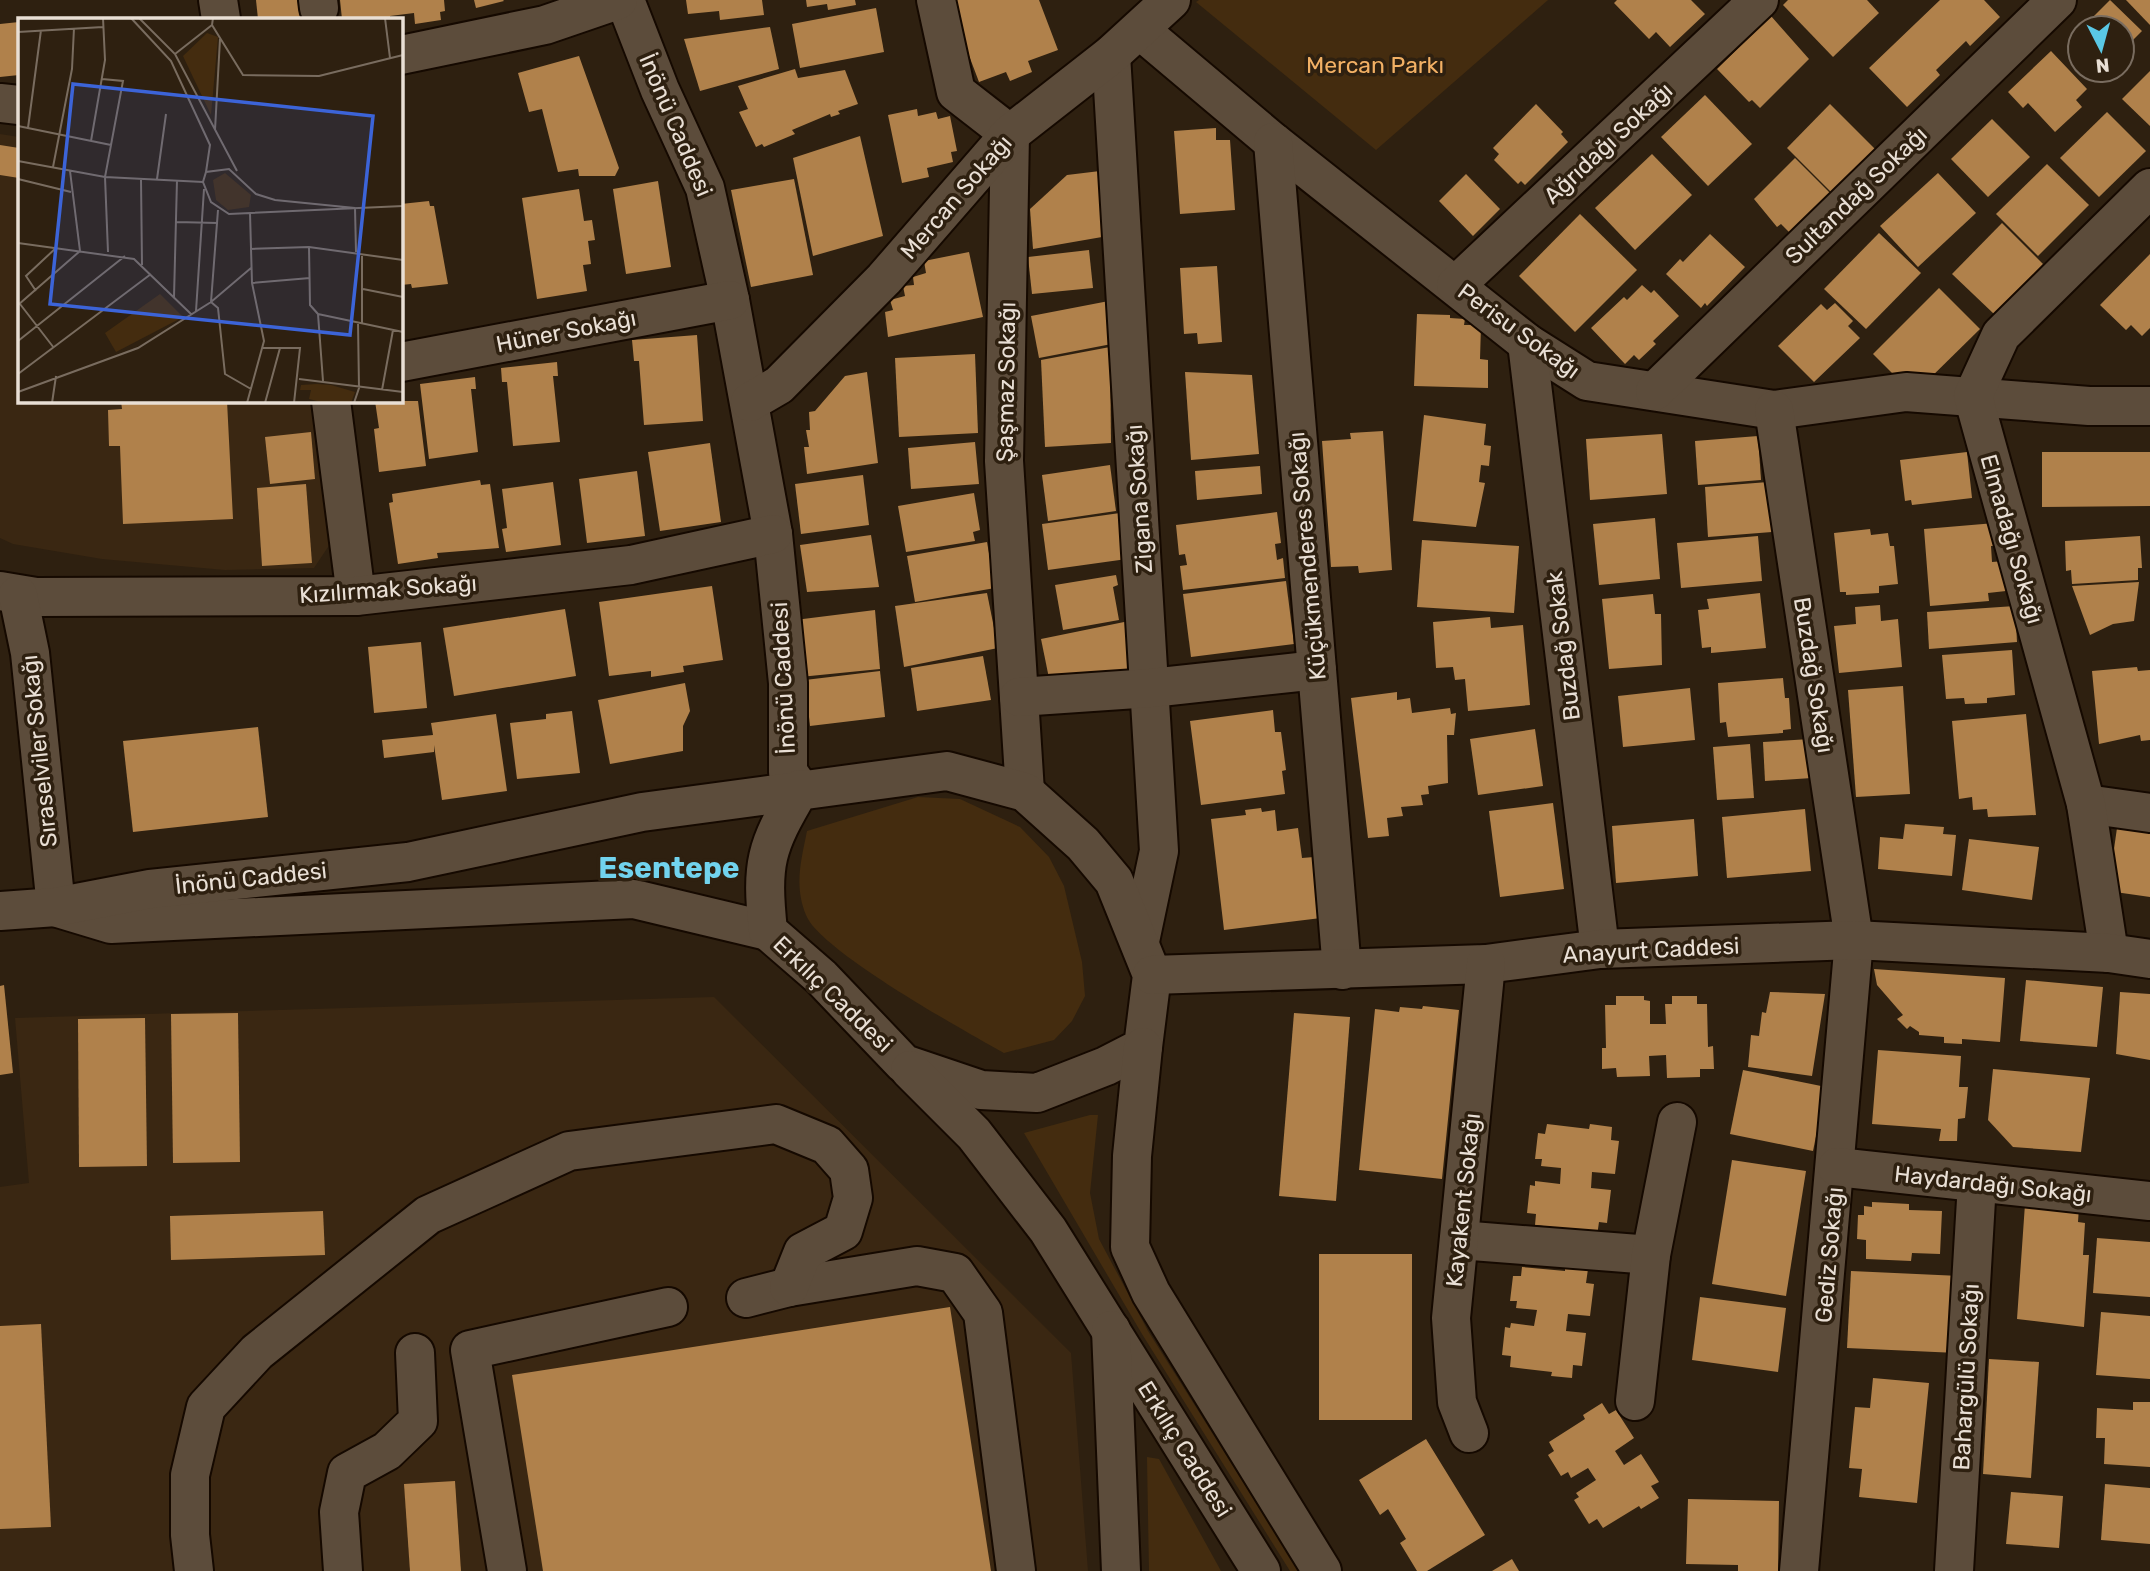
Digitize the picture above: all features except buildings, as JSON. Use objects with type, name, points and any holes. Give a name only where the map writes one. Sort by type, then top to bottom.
[{"type":"street","points":[[218,0],[221,18]]},
{"type":"street","points":[[402,55],[545,25],[618,0]]},
{"type":"street","name":"İnönü Caddesi","points":[[0,911],[56,907],[150,889],[408,862],[642,812],[800,789],[788,772],[788,683],[773,534],[730,300],[705,188],[660,90],[625,0]]},
{"type":"street","points":[[936,0],[956,92],[1010,134]]},
{"type":"street","name":"Mercan Sokağı","points":[[750,402],[779,384],[884,279],[1010,134],[1111,55],[1171,0]]},
{"type":"street","name":"Ağrıdağı Sokağı","points":[[1456,285],[1759,0]]},
{"type":"street","name":"Sultandağ Sokağı","points":[[1655,391],[2057,0]]},
{"type":"street","name":"Perisu Sokağı","points":[[1140,30],[1273,142],[1527,343],[1587,380],[1774,410],[1906,392],[2089,406],[2147,402]]},
{"type":"street","name":"Zigana Sokağı","points":[[1111,55],[1159,851],[1146,958]]},
{"type":"street","points":[[0,103],[18,105]]},
{"type":"street","name":"Şaşmaz Sokağı","points":[[1010,134],[1003,461],[1025,792]]},
{"type":"street","name":"Küçükmenderes Sokağı","points":[[1273,142],[1342,970]]},
{"type":"street","points":[[1973,396],[2001,335],[2150,188]]},
{"type":"street","name":"Hüner Sokağı","points":[[402,362],[730,300]]},
{"type":"street","name":"Buzdağ Sokak","points":[[1527,343],[1600,949]]},
{"type":"street","name":"Elmadağı Sokağı","points":[[1973,396],[2086,804],[2109,953]]},
{"type":"street","points":[[331,402],[356,596]]},
{"type":"street","name":"Buzdağ Sokağı","points":[[1774,410],[1854,940]]},
{"type":"street","name":"Kızılırmak Sokağı","points":[[9,593],[73,598],[356,596],[631,565],[773,534]]},
{"type":"street","name":"Sıraselviler Sokağı","points":[[9,593],[30,653],[56,907]]},
{"type":"street","points":[[1019,697],[1151,688],[1317,670]]},
{"type":"street","points":[[800,789],[947,771],[1025,792],[1083,844],[1114,881],[1146,958],[1143,1047],[1132,1156],[1130,1247],[1151,1293],[1322,1571]]},
{"type":"street","name":"Erkılıç Caddesi","points":[[800,789],[774,832],[763,878],[768,931],[821,977],[974,1133],[1048,1230],[1261,1571]]},
{"type":"street","points":[[2086,804],[2150,813]]},
{"type":"street","name":"İnönü Caddesi","points":[[56,907],[111,924],[634,899],[768,931]]},
{"type":"street","name":"Anayurt Caddesi","points":[[1146,958],[1342,970],[1486,964],[1600,949],[1854,940],[2109,953],[2150,959]]},
{"type":"street","name":"Gediz Sokağı","points":[[1799,1571],[1837,1167],[1837,1138],[1854,940]]},
{"type":"street","name":"Kayakent Sokağı","points":[[1469,1433],[1457,1402],[1451,1318],[1486,964]]},
{"type":"street","name":"Erkılıç Caddesi","points":[[904,1064],[981,1090],[1037,1093],[1106,1066],[1143,1047]]},
{"type":"street","points":[[1634,1401],[1651,1255],[1677,1122]]},
{"type":"street","points":[[194,1571],[190,1535],[190,1475],[206,1407],[257,1352],[428,1215],[569,1151],[776,1124],[827,1145],[849,1170],[853,1198],[843,1231],[803,1252],[789,1287]]},
{"type":"street","name":"Haydardağı Sokağı","points":[[1837,1167],[2150,1201]]},
{"type":"street","name":"Bahargülü Sokağı","points":[[1954,1571],[1977,1183]]},
{"type":"street","points":[[1459,1240],[1651,1255]]},
{"type":"street","points":[[746,1298],[789,1287],[917,1266],[955,1273],[983,1313],[1016,1571]]},
{"type":"street","points":[[507,1571],[470,1350],[668,1307]]},
{"type":"street","points":[[1110,1328],[1121,1571]]},
{"type":"street","points":[[343,1571],[339,1512],[348,1474],[387,1451],[418,1421],[415,1353]]},
{"type":"shaded area","points":[[0,134],[18,137],[18,402],[313,402],[330,544],[314,568],[225,570],[102,559],[13,544],[0,538]]},
{"type":"shaded area","points":[[714,997],[1071,1353],[1088,1571],[0,1571],[0,1187],[29,1183],[15,1018]]},
{"type":"green space","name":"Mercan Parkı","points":[[1548,0],[1376,150],[1196,2]]},
{"type":"green space","points":[[918,797],[960,799],[1020,827],[1049,857],[1064,886],[1082,962],[1085,996],[1072,1021],[1054,1040],[1004,1053],[865,969],[837,949],[806,915],[799,884],[807,831]]},
{"type":"green space","points":[[1098,1115],[1090,1193],[1099,1239],[1148,1331],[1299,1571],[1290,1571],[1142,1334],[1024,1133]]},
{"type":"green space","points":[[1147,1457],[1159,1459],[1221,1571],[1149,1571]]},
{"type":"district","name":"Esentepe","points":[[669,868]]}]
